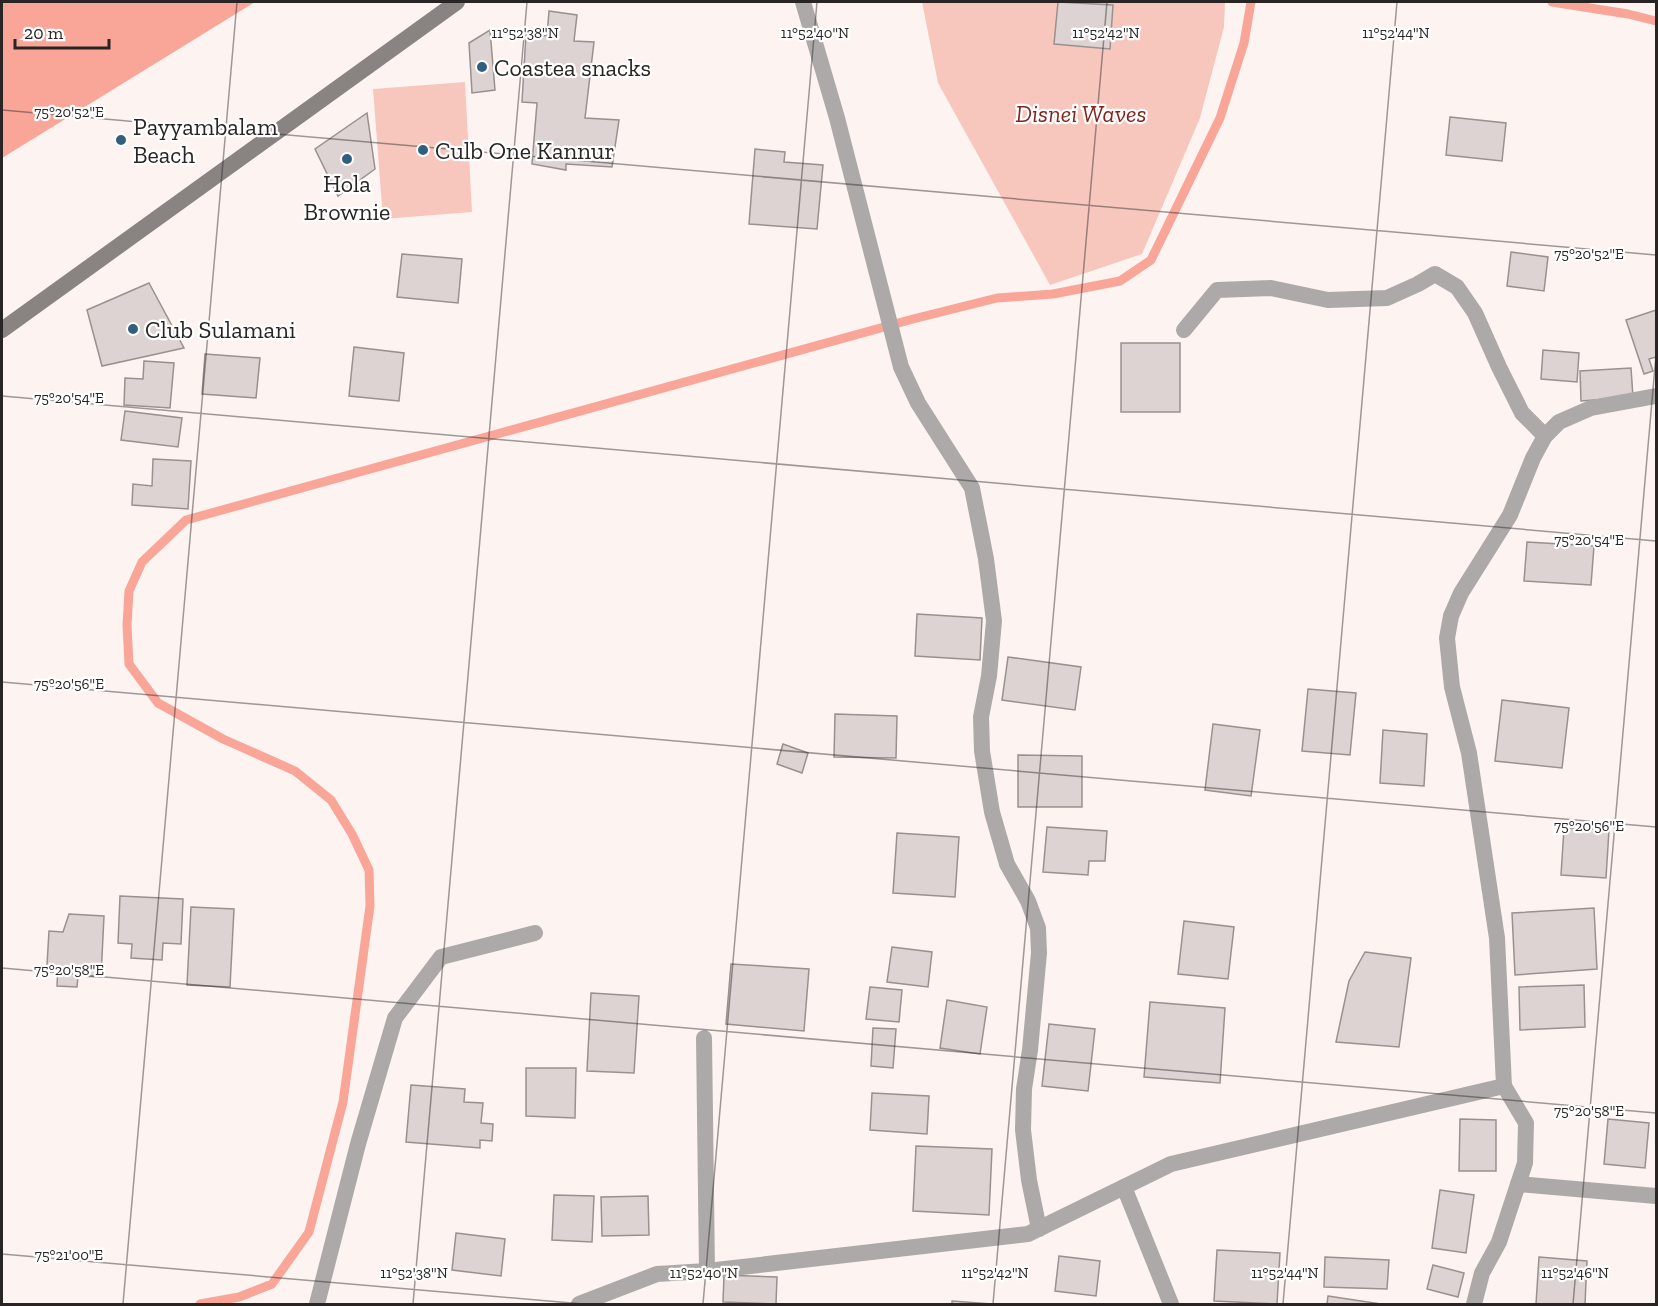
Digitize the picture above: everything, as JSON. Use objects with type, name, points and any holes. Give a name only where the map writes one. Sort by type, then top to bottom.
[{"type":"main road","points":[[2,330],[457,2]]},
{"type":"street","points":[[803,2],[837,118],[901,367],[918,403],[972,488],[986,559],[994,621],[989,676],[981,717],[982,751],[992,812],[1007,864],[1028,901],[1038,928],[1039,953],[1024,1089],[1023,1130],[1029,1180],[1039,1229]]},
{"type":"street","points":[[1184,330],[1218,290],[1271,288],[1328,300],[1386,298],[1435,274],[1457,287],[1475,313],[1522,413],[1545,436]]},
{"type":"street","points":[[1474,1305],[1482,1273],[1499,1242],[1525,1163],[1526,1123],[1504,1086],[1497,938],[1469,753],[1452,687],[1447,638],[1451,616],[1461,593],[1510,515],[1533,458],[1545,436],[1558,422],[1591,408],[1656,396]]},
{"type":"street","points":[[317,1305],[358,1144],[395,1018],[441,957],[536,933]]},
{"type":"street","points":[[704,1038],[707,1271]]},
{"type":"street","points":[[579,1305],[657,1274],[707,1271],[1028,1234],[1171,1164],[1504,1086]]},
{"type":"street","points":[[1518,1184],[1656,1196]]},
{"type":"street","points":[[1124,1187],[1171,1305]]},
{"type":"green space","name":"Disnei Waves","points":[[922,2],[1225,2],[1224,27],[1200,118],[1142,254],[1050,285],[938,83]]},
{"type":"green space","name":"Culb One Kannur","points":[[465,82],[472,212],[383,219],[373,89]]},
{"type":"shaded area","points":[[2,2],[255,2],[2,158]]},
{"type":"building","points":[[1058,2],[1113,5],[1110,49],[1054,44]]},
{"type":"building","points":[[549,11],[577,15],[574,41],[594,42],[585,118],[619,120],[612,167],[566,164],[566,170],[532,164],[537,103],[522,102],[526,34],[547,36]]},
{"type":"building","name":"Coastea snacks","points":[[490,30],[495,90],[472,93],[469,43]]},
{"type":"building","name":"Hola Brownie","points":[[367,113],[375,169],[338,196],[315,149]]},
{"type":"building","points":[[1450,117],[1506,123],[1502,161],[1446,155]]},
{"type":"building","points":[[755,149],[785,152],[784,162],[823,165],[817,229],[749,224]]},
{"type":"building","points":[[1511,252],[1548,257],[1544,291],[1507,286]]},
{"type":"building","points":[[402,254],[462,259],[458,303],[397,297]]},
{"type":"building","name":"Club Sulamani","points":[[149,283],[184,348],[102,366],[87,310]]},
{"type":"building","points":[[1656,310],[1656,357],[1649,359],[1653,371],[1644,374],[1626,320]]},
{"type":"building","points":[[1121,343],[1180,343],[1180,412],[1121,412]]},
{"type":"building","points":[[354,347],[404,353],[399,401],[349,396]]},
{"type":"building","points":[[1543,350],[1579,353],[1577,382],[1541,379]]},
{"type":"building","points":[[205,354],[260,358],[256,398],[202,394]]},
{"type":"building","points":[[144,361],[174,363],[170,408],[124,405],[125,378],[143,379]]},
{"type":"building","points":[[1631,368],[1633,397],[1581,401],[1580,371]]},
{"type":"building","points":[[125,411],[182,418],[178,447],[121,440]]},
{"type":"building","points":[[153,459],[191,461],[188,509],[132,505],[133,484],[152,486]]},
{"type":"building","points":[[1527,542],[1594,546],[1591,585],[1524,581]]},
{"type":"building","points":[[917,614],[982,618],[980,660],[915,656]]},
{"type":"building","points":[[1008,657],[1081,667],[1075,710],[1002,700]]},
{"type":"building","points":[[1308,689],[1356,693],[1350,755],[1302,751]]},
{"type":"building","points":[[1502,700],[1569,708],[1562,768],[1495,761]]},
{"type":"building","points":[[835,714],[897,716],[896,758],[834,757]]},
{"type":"building","points":[[1213,724],[1260,730],[1251,796],[1205,790]]},
{"type":"building","points":[[1383,730],[1427,734],[1424,786],[1380,783]]},
{"type":"building","points":[[783,744],[808,753],[802,773],[777,764]]},
{"type":"building","points":[[1018,755],[1082,756],[1082,807],[1018,807]]},
{"type":"building","points":[[1047,827],[1107,831],[1105,861],[1089,861],[1088,875],[1043,872]]},
{"type":"building","points":[[1564,828],[1609,830],[1606,878],[1561,875]]},
{"type":"building","points":[[897,833],[959,837],[955,897],[893,893]]},
{"type":"building","points":[[120,896],[183,899],[181,944],[163,943],[162,960],[131,958],[132,944],[118,943]]},
{"type":"building","points":[[191,907],[234,909],[230,987],[187,985]]},
{"type":"building","points":[[1594,908],[1597,969],[1515,975],[1512,913]]},
{"type":"building","points":[[69,914],[104,916],[101,977],[78,976],[77,987],[57,986],[58,966],[47,965],[49,931],[63,932]]},
{"type":"building","points":[[1184,921],[1234,927],[1228,979],[1178,974]]},
{"type":"building","points":[[892,947],[932,952],[928,987],[887,982]]},
{"type":"building","points":[[1365,952],[1411,958],[1399,1047],[1336,1042],[1349,981]]},
{"type":"building","points":[[731,964],[809,969],[804,1031],[726,1024]]},
{"type":"building","points":[[1584,985],[1585,1027],[1520,1030],[1519,987]]},
{"type":"building","points":[[870,987],[902,990],[899,1022],[866,1019]]},
{"type":"building","points":[[591,993],[639,996],[634,1073],[587,1071]]},
{"type":"building","points":[[947,1000],[987,1007],[980,1054],[940,1048]]},
{"type":"building","points":[[1150,1002],[1225,1008],[1220,1083],[1144,1077]]},
{"type":"building","points":[[1049,1024],[1095,1029],[1088,1091],[1042,1086]]},
{"type":"building","points":[[873,1028],[896,1029],[893,1068],[871,1066]]},
{"type":"building","points":[[526,1068],[576,1068],[575,1118],[526,1116]]},
{"type":"building","points":[[411,1085],[465,1089],[464,1102],[483,1103],[481,1123],[493,1124],[492,1141],[480,1140],[480,1148],[406,1142]]},
{"type":"building","points":[[872,1093],[929,1096],[927,1134],[870,1130]]},
{"type":"building","points":[[1460,1119],[1496,1120],[1496,1171],[1459,1171]]},
{"type":"building","points":[[1608,1119],[1649,1123],[1645,1168],[1604,1164]]},
{"type":"building","points":[[916,1146],[992,1149],[989,1215],[913,1211]]},
{"type":"building","points":[[1440,1190],[1474,1195],[1466,1253],[1432,1248]]},
{"type":"building","points":[[554,1195],[594,1196],[592,1242],[552,1240]]},
{"type":"building","points":[[648,1196],[649,1235],[602,1236],[601,1197]]},
{"type":"building","points":[[456,1233],[505,1239],[501,1276],[452,1270]]},
{"type":"building","points":[[1217,1250],[1280,1253],[1277,1304],[1214,1301]]},
{"type":"building","points":[[1059,1256],[1100,1261],[1096,1296],[1055,1291]]},
{"type":"building","points":[[1325,1257],[1389,1260],[1387,1289],[1324,1287]]},
{"type":"building","points":[[1539,1257],[1587,1261],[1585,1304],[1536,1304]]},
{"type":"building","points":[[1433,1265],[1464,1273],[1458,1297],[1427,1289]]},
{"type":"building","points":[[724,1275],[777,1277],[776,1304],[723,1302]]},
{"type":"building","points":[[1328,1296],[1381,1304],[1327,1304]]},
{"type":"building","points":[[952,1301],[992,1304],[952,1304]]},
{"type":"waterway","points":[[200,1304],[239,1297],[272,1284],[309,1232],[343,1102],[370,906],[369,870],[352,834],[331,800],[295,771],[223,739],[158,703],[129,664],[127,625],[129,591],[142,562],[186,520],[913,319],[997,298],[1053,294],[1120,281],[1151,260],[1220,118],[1244,43],[1251,2]]},
{"type":"waterway","points":[[1552,2],[1628,14],[1656,21]]},
{"type":"place","name":"Coastea snacks","points":[[482,67]]},
{"type":"place","name":"Payyambalam Beach","points":[[121,140]]},
{"type":"place","name":"Culb One Kannur","points":[[423,150]]},
{"type":"place","name":"Hola Brownie","points":[[347,159]]},
{"type":"place","name":"Club Sulamani","points":[[133,329]]}]
